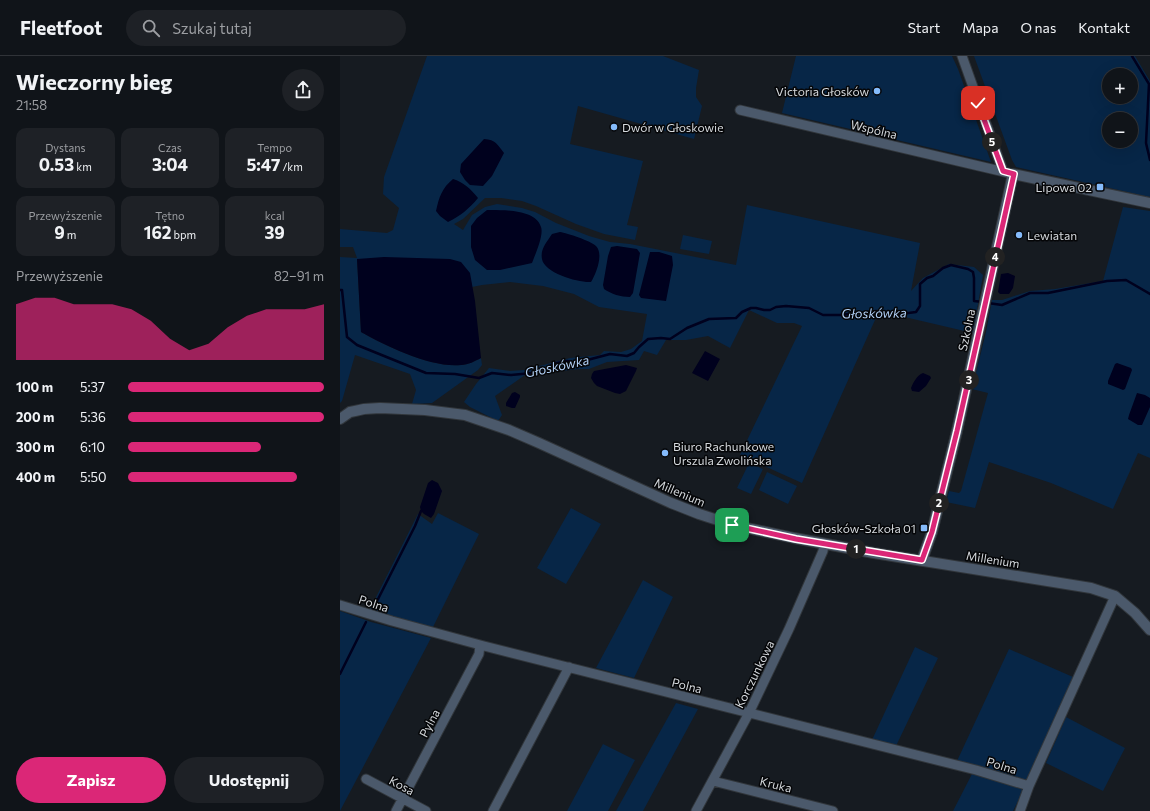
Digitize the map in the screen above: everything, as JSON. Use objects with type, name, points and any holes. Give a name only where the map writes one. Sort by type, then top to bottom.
[{"type":"street","points":[[962,56],[1003,171]]},
{"type":"street","name":"Wspólna","points":[[740,110],[1014,174]]},
{"type":"street","points":[[1014,174],[1150,203]]},
{"type":"street","name":"Szkolna","points":[[922,560],[932,532],[957,431],[1014,174]]},
{"type":"street","name":"Millenium","points":[[340,419],[350,412],[359,409],[380,408],[441,411],[465,416],[509,430],[671,503],[719,521],[824,544],[1091,588],[1115,596],[1135,613],[1150,630]]},
{"type":"street","name":"Korczunkowa","points":[[696,811],[749,713],[789,629],[823,551],[824,544]]},
{"type":"street","points":[[1020,811],[1029,786],[1115,596]]},
{"type":"street","name":"Polna","points":[[340,605],[392,622],[976,770],[1029,786]]},
{"type":"street","name":"Pylna","points":[[396,811],[479,654],[480,645]]},
{"type":"street","points":[[493,811],[569,667]]},
{"type":"street","name":"Kosa","points":[[366,779],[426,811]]},
{"type":"street","name":"Kruka","points":[[713,781],[833,811]]},
{"type":"shaded area","points":[[427,56],[663,56],[699,70],[696,97],[702,106],[694,139],[578,106],[570,144],[643,161],[627,225],[638,227],[635,240],[604,234],[522,201],[501,198],[485,198],[463,219],[454,224],[463,230],[472,215],[485,207],[497,204],[522,208],[535,212],[556,223],[589,236],[610,242],[630,244],[736,265],[747,205],[920,243],[911,291],[923,278],[949,264],[974,267],[983,275],[973,333],[879,311],[802,483],[740,455],[802,326],[794,323],[777,323],[749,310],[730,348],[708,336],[686,340],[666,340],[657,355],[644,351],[639,360],[607,362],[589,369],[525,375],[495,396],[502,415],[498,421],[470,407],[464,402],[489,368],[510,371],[524,370],[570,358],[600,355],[604,351],[621,352],[631,349],[642,341],[647,314],[599,307],[574,294],[543,286],[510,282],[472,287],[469,272],[357,259],[361,332],[409,355],[423,360],[449,365],[461,365],[469,364],[481,358],[482,365],[478,370],[432,403],[412,404],[416,390],[410,374],[355,355],[342,401],[340,403],[340,257],[357,258],[353,247],[340,247],[340,229],[387,233],[393,230],[399,208],[383,194],[384,177]]},
{"type":"shaded area","name":"Victoria Głosków","points":[[796,56],[952,56],[991,162],[782,113]]},
{"type":"shaded area","points":[[974,56],[1135,56],[1150,81],[1150,197],[1016,167],[1012,160]]},
{"type":"shaded area","points":[[484,139],[494,141],[504,153],[492,176],[483,186],[470,185],[460,172],[461,164]]},
{"type":"shaded area","points":[[453,179],[467,186],[478,198],[464,212],[448,222],[436,211],[438,201],[442,193]]},
{"type":"shaded area","points":[[1123,207],[1150,211],[1150,458],[1138,453],[1113,509],[1051,483],[989,462],[975,508],[946,502],[949,491],[959,493],[961,491],[988,393],[972,389],[992,300],[1002,300],[1030,291],[1055,289],[1103,281]]},
{"type":"shaded area","points":[[487,210],[517,212],[532,217],[538,221],[542,231],[539,245],[532,263],[500,270],[487,270],[475,260],[471,247],[471,226],[477,218]]},
{"type":"shaded area","points":[[560,232],[596,246],[599,259],[591,282],[571,279],[555,273],[544,264],[542,252],[544,246],[552,234]]},
{"type":"shaded area","points":[[683,235],[712,241],[709,254],[680,249]]},
{"type":"shaded area","points":[[617,246],[637,249],[640,253],[633,293],[630,297],[616,295],[604,289],[603,285],[608,256],[611,247]]},
{"type":"shaded area","points":[[650,252],[659,252],[672,256],[673,265],[666,301],[641,298],[639,295]]},
{"type":"shaded area","points":[[384,257],[450,259],[461,262],[470,273],[475,301],[481,358],[464,365],[436,363],[409,355],[361,332],[357,259]]},
{"type":"shaded area","points":[[1008,273],[1015,276],[1013,288],[1009,294],[1000,294],[998,292],[1001,274]]},
{"type":"shaded area","points":[[705,351],[720,359],[708,381],[692,373]]},
{"type":"shaded area","points":[[1117,363],[1131,368],[1132,370],[1125,389],[1123,390],[1108,384],[1115,364]]},
{"type":"shaded area","points":[[626,365],[637,368],[626,391],[620,394],[597,386],[591,378],[594,371]]},
{"type":"shaded area","points":[[923,373],[931,378],[926,386],[919,392],[912,391],[911,388],[914,382],[919,375]]},
{"type":"shaded area","points":[[515,392],[520,395],[520,397],[515,408],[506,406],[506,403],[512,393]]},
{"type":"shaded area","points":[[1137,393],[1150,398],[1150,407],[1142,425],[1138,425],[1128,419]]},
{"type":"shaded area","points":[[749,463],[763,469],[751,494],[737,488]]},
{"type":"shaded area","points":[[767,472],[797,486],[788,504],[759,490]]},
{"type":"shaded area","points":[[432,480],[438,483],[442,491],[434,514],[431,518],[421,511],[420,507],[428,483]]},
{"type":"shaded area","points":[[571,508],[601,524],[566,584],[537,568]]},
{"type":"shaded area","points":[[438,513],[479,534],[433,627],[369,611],[418,514],[432,524]]},
{"type":"shaded area","points":[[643,580],[673,597],[634,678],[596,668]]},
{"type":"shaded area","points":[[340,611],[371,622],[431,638],[340,811]]},
{"type":"shaded area","points":[[915,647],[938,658],[896,746],[872,740]]},
{"type":"shaded area","points":[[1009,649],[1073,677],[1027,780],[996,773],[957,761]]},
{"type":"shaded area","points":[[676,703],[698,709],[643,811],[616,811]]},
{"type":"shaded area","points":[[1066,717],[1125,748],[1103,791],[1046,763]]},
{"type":"shaded area","points":[[603,744],[635,760],[608,811],[567,811]]},
{"type":"shaded area","points":[[972,774],[1022,789],[1022,793],[1013,811],[953,811]]},
{"type":"waterway","points":[[1132,56],[1149,84],[1146,143],[1150,160]]},
{"type":"waterway","name":"Głoskówka","points":[[340,290],[342,290],[347,337],[357,345],[426,373],[455,374],[479,378],[492,373],[511,375],[543,372],[553,364],[567,361],[576,363],[610,354],[627,356],[634,353],[648,339],[670,339],[687,328],[709,319],[736,318],[742,312],[751,308],[764,310],[786,306],[809,308],[823,315],[840,315],[876,311],[893,315],[916,312],[920,306],[920,284],[943,268],[951,265],[968,269],[973,272],[974,301],[983,302]]},
{"type":"waterway","name":"Głoskówka","points":[[988,303],[1002,305],[1030,293],[1048,293],[1107,281],[1126,280],[1150,294]]},
{"type":"waterway","points":[[373,609],[415,526],[421,511]]},
{"type":"waterway","points":[[340,674],[366,622]]},
{"type":"place","name":"Victoria Głosków","points":[[877,91]]},
{"type":"place","name":"Dwór w Głoskowie","points":[[614,127]]},
{"type":"place","name":"Lipowa 02","points":[[1100,187]]},
{"type":"place","name":"Lewiatan","points":[[1019,235]]},
{"type":"place","name":"Biuro Rachunkowe Urszula Zwolińska","points":[[665,453]]},
{"type":"place","name":"Głosków-Szkoła 01","points":[[924,528]]},
{"type":"route","points":[[732,525],[796,539],[922,560],[932,532],[957,431],[1014,174],[1003,171],[978,103]]}]
